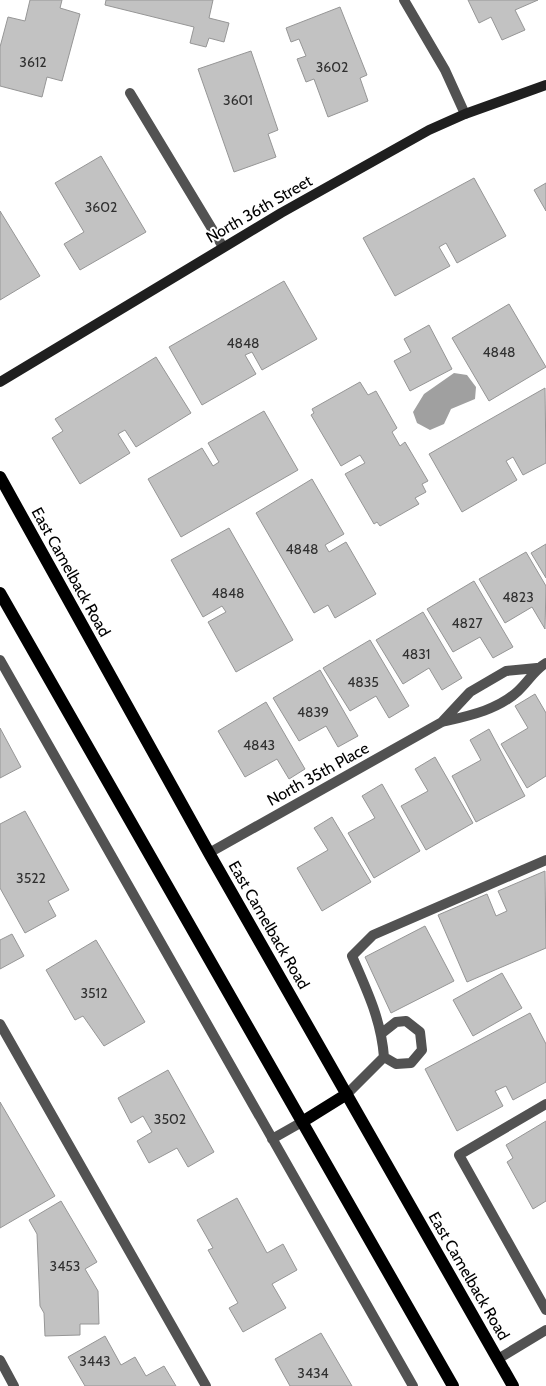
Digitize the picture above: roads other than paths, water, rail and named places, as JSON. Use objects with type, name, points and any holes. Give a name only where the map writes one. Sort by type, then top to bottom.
[{"type":"main road","name":"North 36th Street","points":[[0,382],[223,247],[429,130],[465,114],[546,86]]},
{"type":"main road","name":"East Camelback Road","points":[[0,477],[209,853],[513,1386]]},
{"type":"main road","points":[[0,593],[453,1386]]},
{"type":"main road","points":[[302,1122],[347,1094]]},
{"type":"street","points":[[404,0],[445,70],[465,114]]},
{"type":"street","points":[[130,92],[223,247]]},
{"type":"street","points":[[0,660],[413,1386]]},
{"type":"street","name":"North 35th Place","points":[[442,722],[470,692],[484,683],[506,671],[541,666]]},
{"type":"street","name":"North 35th Place","points":[[209,853],[442,722],[482,712],[518,692],[541,666]]},
{"type":"street","points":[[347,1094],[384,1057],[378,1016],[352,956],[373,935],[546,860]]},
{"type":"street","points":[[382,1033],[396,1022],[406,1021],[420,1032],[422,1050],[411,1063],[396,1064],[384,1057]]},
{"type":"street","points":[[0,1024],[206,1386]]},
{"type":"street","points":[[546,1104],[459,1155],[546,1310]]},
{"type":"street","points":[[272,1139],[302,1122]]},
{"type":"street","points":[[498,1359],[541,1332]]},
{"type":"street","points":[[0,1360],[14,1386]]}]
